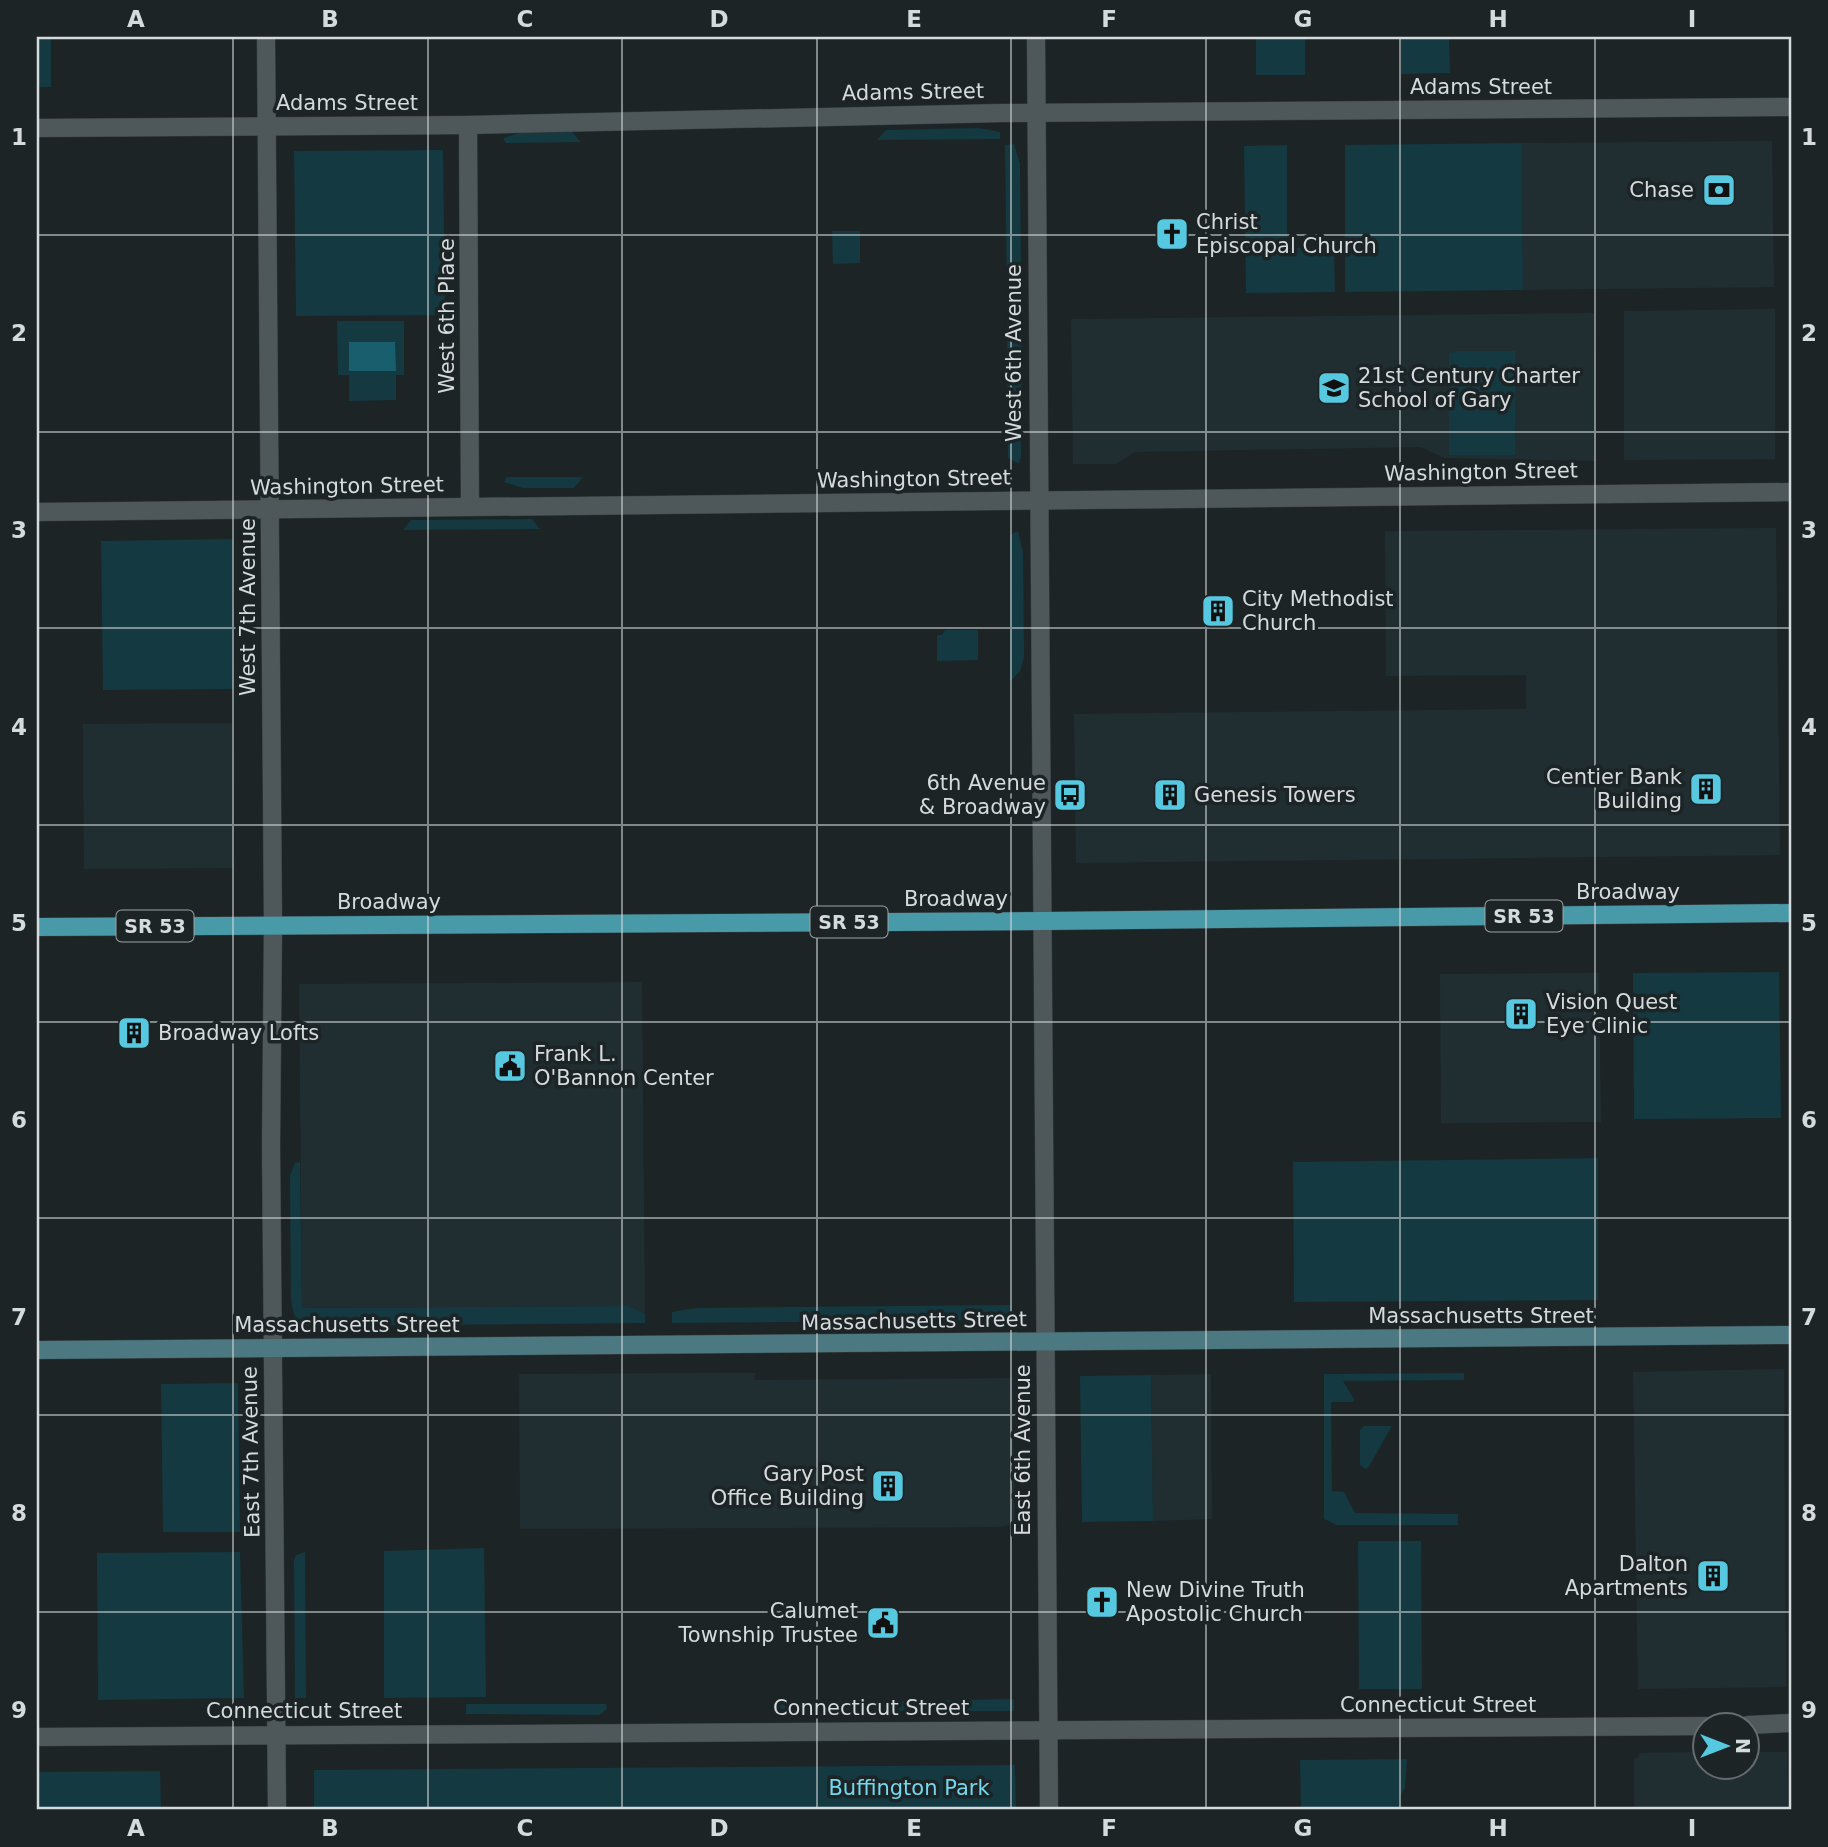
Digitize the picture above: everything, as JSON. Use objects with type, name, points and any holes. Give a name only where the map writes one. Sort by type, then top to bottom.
[{"type":"main road","name":"Broadway","points":[[37,927],[1791,913]]},
{"type":"street","name":"West 7th Avenue","points":[[266,37],[273,926]]},
{"type":"street","name":"West 6th Avenue","points":[[1036,37],[1038,500],[1044,921]]},
{"type":"street","name":"Adams Street","points":[[37,128],[468,125],[1036,113],[1791,107]]},
{"type":"street","name":"West 6th Place","points":[[468,125],[470,507]]},
{"type":"street","name":"Washington Street","points":[[37,512],[1791,492]]},
{"type":"street","name":"East 6th Avenue","points":[[1044,921],[1049,1810]]},
{"type":"street","name":"East 7th Avenue","points":[[273,926],[271,1146],[277,1810]]},
{"type":"street","name":"Massachusetts Street","points":[[37,1350],[1791,1335]]},
{"type":"street","points":[[1762,1724],[1791,1723]]},
{"type":"street","name":"Connecticut Street","points":[[37,1737],[1692,1726]]},
{"type":"shaded area","points":[[1772,141],[1774,287],[1523,290],[1522,143]]},
{"type":"shaded area","points":[[1775,309],[1775,459],[1624,460],[1624,311]]},
{"type":"shaded area","name":"21st Century Charter School of Gary","points":[[1594,313],[1596,461],[1445,458],[1420,447],[1135,452],[1116,464],[1073,464],[1071,319]]},
{"type":"shaded area","points":[[349,342],[395,342],[396,371],[349,371]]},
{"type":"shaded area","points":[[1776,528],[1780,855],[1076,863],[1074,714],[1526,709],[1526,675],[1386,676],[1385,531]]},
{"type":"shaded area","points":[[232,723],[233,868],[84,869],[83,724]]},
{"type":"shaded area","points":[[1599,973],[1601,1122],[1441,1123],[1440,974]]},
{"type":"shaded area","points":[[642,982],[645,1314],[629,1306],[302,1308],[299,984]]},
{"type":"shaded area","points":[[1784,1369],[1786,1687],[1638,1689],[1633,1372]]},
{"type":"shaded area","points":[[756,1373],[754,1380],[1012,1378],[1015,1524],[999,1527],[520,1529],[519,1374]]},
{"type":"shaded area","points":[[1211,1374],[1212,1519],[1153,1521],[1151,1375]]},
{"type":"shaded area","points":[[1692,1752],[1692,1780],[1762,1780],[1762,1752],[1787,1752],[1788,1810],[1634,1810],[1634,1759],[1638,1758],[1639,1753]]},
{"type":"green space","points":[[37,37],[51,37],[51,87],[37,87]]},
{"type":"green space","points":[[1256,37],[1305,37],[1305,75],[1256,75]]},
{"type":"green space","points":[[1401,37],[1449,37],[1450,73],[1401,74]]},
{"type":"green space","points":[[979,128],[1000,132],[1000,139],[877,140],[886,130]]},
{"type":"green space","points":[[572,132],[581,142],[506,143],[503,138],[519,133]]},
{"type":"green space","points":[[1522,143],[1523,290],[1345,292],[1345,145]]},
{"type":"green space","points":[[1014,144],[1020,164],[1021,281],[1016,291],[1007,295],[1005,145]]},
{"type":"green space","points":[[1287,145],[1287,248],[1334,247],[1335,292],[1246,293],[1244,146]]},
{"type":"green space","points":[[443,150],[445,315],[296,316],[294,151]]},
{"type":"green space","points":[[832,231],[860,231],[860,263],[833,264]]},
{"type":"green space","points":[[1007,317],[1017,324],[1022,342],[1019,464],[1008,458]]},
{"type":"green space","points":[[337,321],[404,321],[404,375],[396,375],[396,400],[349,401],[349,375],[338,375]]},
{"type":"green space","points":[[1515,351],[1515,455],[1449,455],[1449,353]]},
{"type":"green space","points":[[507,477],[583,477],[574,488],[523,488],[504,482]]},
{"type":"green space","points":[[532,519],[540,529],[403,530],[411,520]]},
{"type":"green space","points":[[1018,531],[1023,553],[1024,657],[1020,671],[1010,682],[1010,535]]},
{"type":"green space","points":[[233,539],[234,689],[103,690],[101,541]]},
{"type":"green space","points":[[945,630],[978,630],[978,660],[937,661],[937,635],[942,635]]},
{"type":"green space","points":[[1779,972],[1781,1118],[1634,1119],[1633,973]]},
{"type":"green space","points":[[1598,1158],[1598,1300],[1294,1302],[1293,1162]]},
{"type":"green space","points":[[300,1162],[302,1308],[629,1306],[645,1314],[645,1323],[306,1326],[297,1319],[291,1300],[290,1175],[295,1163]]},
{"type":"green space","points":[[1011,1306],[1008,1320],[672,1323],[672,1312],[696,1308]]},
{"type":"green space","points":[[1464,1373],[1464,1380],[1343,1381],[1354,1399],[1353,1402],[1331,1402],[1332,1491],[1344,1492],[1355,1513],[1458,1514],[1458,1525],[1337,1525],[1324,1519],[1324,1374]]},
{"type":"green space","points":[[1151,1375],[1153,1521],[1082,1522],[1080,1376]]},
{"type":"green space","points":[[238,1383],[240,1532],[163,1532],[161,1384]]},
{"type":"green space","points":[[1364,1426],[1392,1426],[1365,1469],[1360,1465],[1360,1430]]},
{"type":"green space","points":[[1358,1541],[1421,1541],[1422,1689],[1359,1689]]},
{"type":"green space","points":[[484,1548],[486,1697],[384,1698],[384,1551]]},
{"type":"green space","points":[[240,1552],[244,1698],[98,1700],[97,1553]]},
{"type":"green space","points":[[305,1552],[306,1698],[295,1698],[294,1561],[296,1555]]},
{"type":"green space","points":[[1014,1699],[1014,1711],[899,1711],[898,1701]]},
{"type":"green space","points":[[779,1701],[869,1701],[868,1711],[788,1712],[780,1708]]},
{"type":"green space","points":[[466,1704],[606,1704],[607,1709],[599,1715],[466,1714]]},
{"type":"green space","points":[[1407,1759],[1405,1788],[1400,1796],[1401,1810],[1301,1810],[1300,1760]]},
{"type":"green space","name":"Buffington Park","points":[[1015,1765],[1016,1810],[314,1810],[314,1770]]},
{"type":"green space","points":[[160,1771],[161,1810],[37,1810],[37,1772]]},
{"type":"place","name":"Chase","points":[[1719,190]]},
{"type":"place","name":"Christ Episcopal Church","points":[[1172,234]]},
{"type":"place","name":"21st Century Charter School of Gary","points":[[1334,388]]},
{"type":"place","name":"City Methodist Church","points":[[1218,611]]},
{"type":"place","name":"Centier Bank Building","points":[[1706,789]]},
{"type":"place","name":"6th Avenue & Broadway","points":[[1070,795]]},
{"type":"place","name":"Genesis Towers","points":[[1170,795]]},
{"type":"place","name":"Vision Quest Eye Clinic","points":[[1521,1014]]},
{"type":"place","name":"Broadway Lofts","points":[[134,1033]]},
{"type":"place","name":"Frank L. O'Bannon Center","points":[[510,1066]]},
{"type":"place","name":"Gary Post Office Building","points":[[888,1486]]},
{"type":"place","name":"Dalton Apartments","points":[[1713,1576]]},
{"type":"place","name":"New Divine Truth Apostolic Church","points":[[1102,1602]]},
{"type":"place","name":"Calumet Township Trustee","points":[[883,1623]]}]
